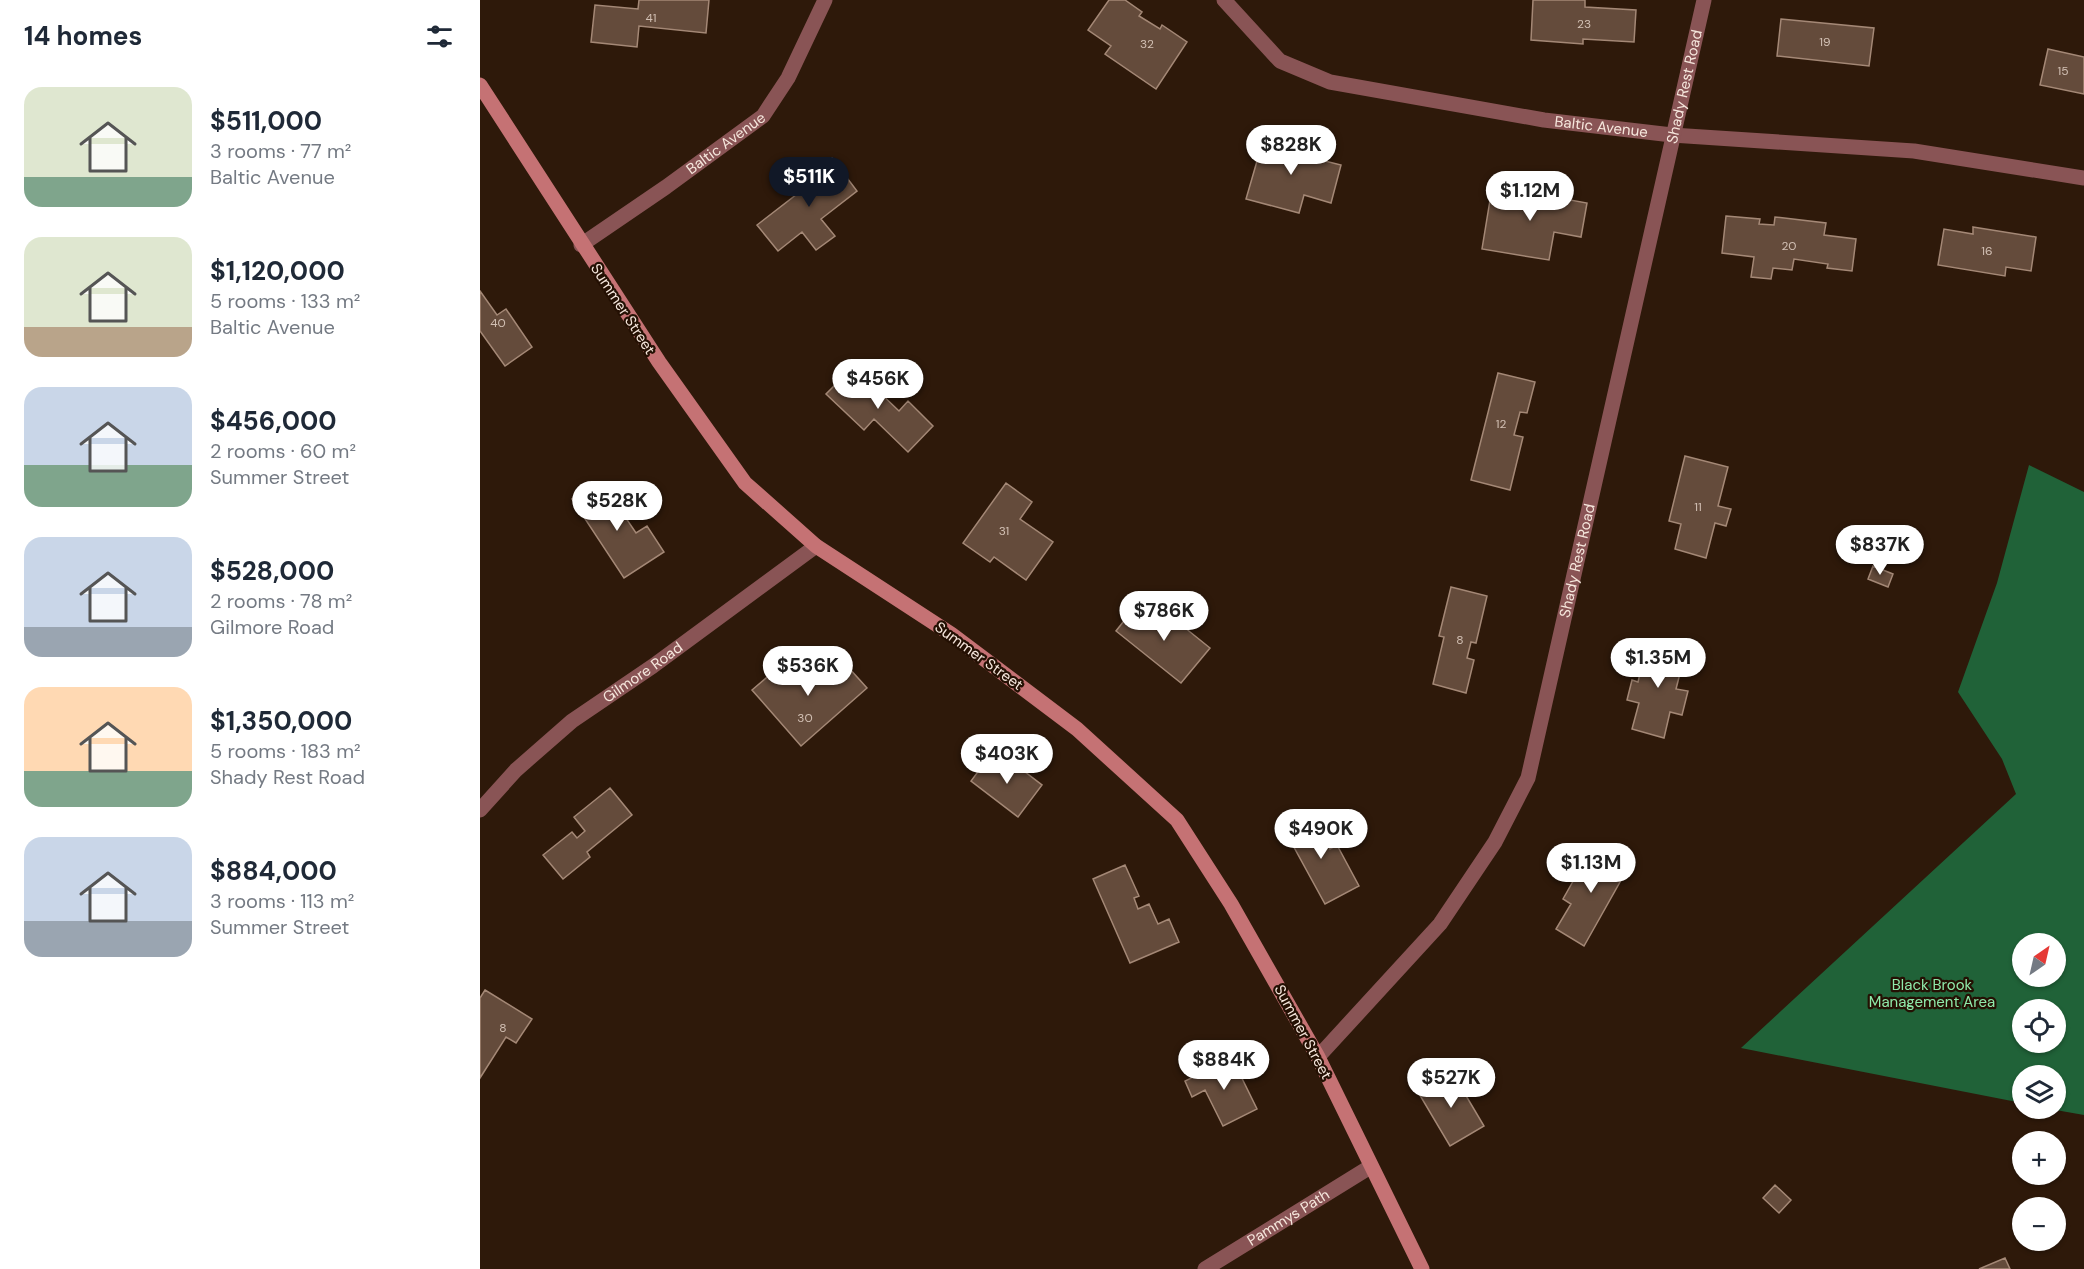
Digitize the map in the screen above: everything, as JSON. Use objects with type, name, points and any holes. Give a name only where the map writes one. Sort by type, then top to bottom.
[{"type":"street","name":"Baltic Avenue","points":[[581,244],[666,187],[763,116],[788,78],[825,0]]},
{"type":"street","name":"Baltic Avenue","points":[[1224,0],[1280,61],[1330,82],[1544,120],[1672,135],[1914,151],[2084,178]]},
{"type":"street","name":"Shady Rest Road","points":[[1318,1057],[1440,924],[1495,842],[1528,778],[1704,0]]},
{"type":"street","name":"Summer Street","points":[[480,85],[658,362],[745,483],[816,546],[951,634],[1059,716],[1177,820],[1231,904],[1318,1057],[1422,1269]]},
{"type":"street","name":"Gilmore Road","points":[[480,810],[516,770],[572,721],[653,666],[816,546]]},
{"type":"street","name":"Pammys Path","points":[[1205,1269],[1370,1167]]},
{"type":"green space","name":"Black Brook Management Area","points":[[2029,465],[2084,492],[2084,1115],[2066,1112],[2066,1065],[2012,1065],[2012,1101],[1741,1048],[2016,794],[2002,759],[1958,692],[1997,583]]},
{"type":"building","points":[[639,0],[709,0],[706,33],[639,26],[637,47],[591,42],[595,5],[638,9]]},
{"type":"building","points":[[1109,0],[1125,0],[1142,12],[1139,16],[1160,29],[1162,25],[1187,42],[1156,89],[1105,54],[1111,46],[1088,30]]},
{"type":"building","points":[[1533,0],[1585,0],[1585,7],[1636,10],[1634,42],[1583,39],[1583,44],[1531,40]]},
{"type":"building","points":[[1781,19],[1874,28],[1869,66],[1777,56]]},
{"type":"building","points":[[2048,49],[2084,57],[2084,94],[2040,85]]},
{"type":"building","points":[[1264,137],[1315,151],[1313,158],[1341,165],[1331,203],[1304,195],[1299,213],[1246,199]]},
{"type":"building","points":[[832,158],[857,191],[821,219],[835,236],[816,250],[802,232],[778,251],[757,225],[797,194],[794,189]]},
{"type":"building","points":[[1523,187],[1560,193],[1559,198],[1587,203],[1581,237],[1554,232],[1549,260],[1482,249],[1492,188],[1522,193]]},
{"type":"building","points":[[1726,216],[1760,219],[1759,224],[1774,225],[1775,217],[1826,223],[1824,235],[1856,239],[1852,271],[1827,268],[1828,264],[1794,259],[1792,270],[1773,268],[1771,279],[1751,277],[1754,257],[1722,253]]},
{"type":"building","points":[[1973,227],[2036,237],[2031,271],[2006,267],[2005,276],[1938,265],[1944,229],[1973,234]]},
{"type":"building","points":[[480,291],[497,315],[506,309],[532,347],[505,366],[480,331]]},
{"type":"building","points":[[853,367],[899,411],[908,401],[933,426],[908,452],[874,419],[864,430],[826,394]]},
{"type":"building","points":[[1498,373],[1535,382],[1527,413],[1520,412],[1514,435],[1523,437],[1510,490],[1471,480]]},
{"type":"building","points":[[1685,456],[1728,467],[1718,506],[1731,509],[1726,526],[1715,523],[1706,558],[1675,549],[1681,524],[1669,521]]},
{"type":"building","points":[[1006,483],[1032,502],[1020,519],[1053,542],[1026,580],[994,557],[990,562],[963,543]]},
{"type":"building","points":[[595,484],[605,500],[611,496],[636,533],[647,526],[664,552],[624,578],[572,499]]},
{"type":"building","points":[[1873,566],[1893,574],[1888,587],[1868,579]]},
{"type":"building","points":[[1451,587],[1487,596],[1476,643],[1471,642],[1467,658],[1474,660],[1466,693],[1433,684],[1444,637],[1439,636]]},
{"type":"building","points":[[1138,603],[1162,624],[1169,615],[1210,648],[1181,683],[1116,631]]},
{"type":"building","points":[[1648,640],[1686,650],[1676,689],[1688,691],[1682,715],[1670,712],[1664,738],[1632,729],[1639,703],[1627,700],[1632,680],[1638,682]]},
{"type":"building","points":[[839,657],[867,688],[801,746],[752,690],[788,659],[809,683]]},
{"type":"building","points":[[1003,755],[1042,785],[1018,817],[971,781],[986,761],[995,767]]},
{"type":"building","points":[[610,788],[632,815],[587,852],[590,857],[563,879],[543,855],[572,832],[577,838],[585,831],[574,817]]},
{"type":"building","points":[[1311,814],[1330,849],[1337,845],[1359,886],[1325,904],[1284,829]]},
{"type":"building","points":[[1593,846],[1629,866],[1584,946],[1556,929],[1571,904],[1563,899]]},
{"type":"building","points":[[1125,865],[1139,896],[1134,898],[1138,909],[1149,904],[1158,924],[1169,919],[1179,942],[1130,963],[1093,879]]},
{"type":"building","points":[[485,990],[532,1019],[516,1043],[506,1037],[480,1078],[480,998]]},
{"type":"building","points":[[1232,1058],[1257,1109],[1223,1126],[1205,1090],[1192,1097],[1185,1081]]},
{"type":"building","points":[[1452,1072],[1484,1126],[1450,1146],[1418,1092]]},
{"type":"building","points":[[1775,1185],[1791,1200],[1779,1213],[1763,1198]]},
{"type":"building","points":[[2005,1258],[2010,1269],[1979,1269]]}]
